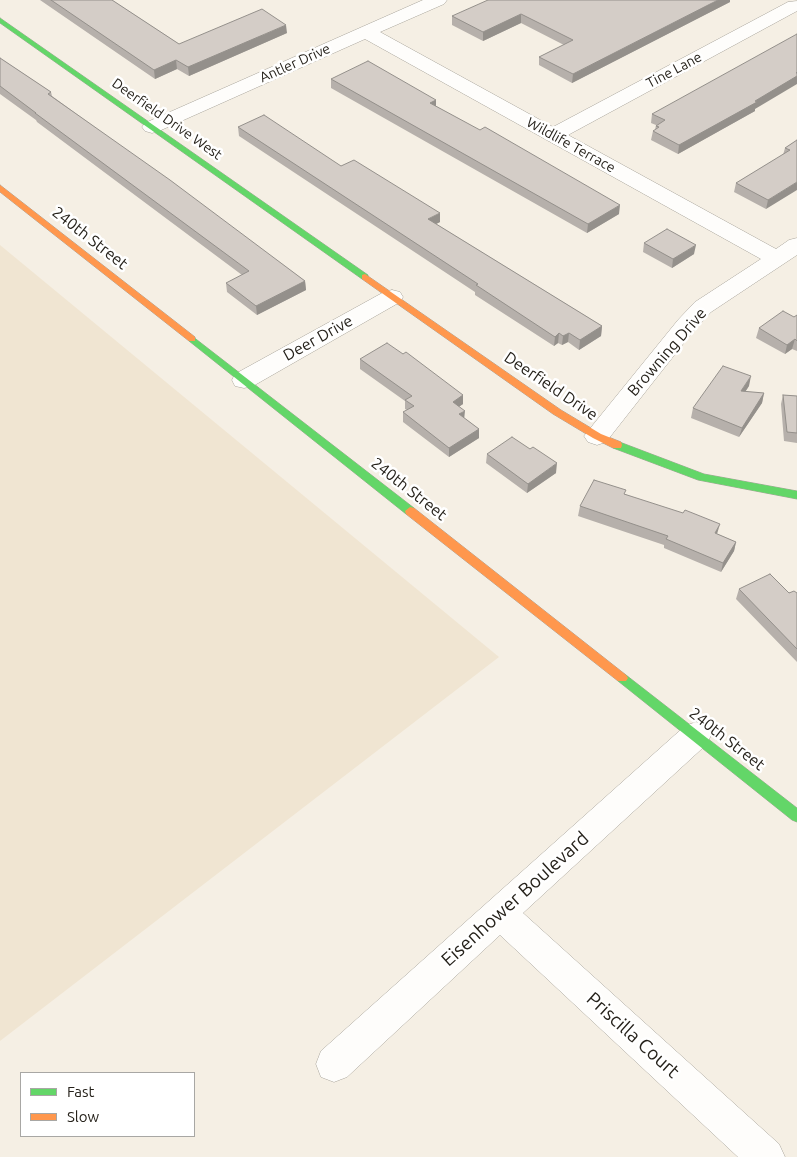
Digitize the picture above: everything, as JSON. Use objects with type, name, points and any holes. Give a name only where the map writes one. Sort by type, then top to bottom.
[{"type":"street","name":"Antler Drive","points":[[152,127],[438,0]]},
{"type":"street","name":"Tine Lane","points":[[553,135],[791,4]]},
{"type":"street","name":"Deerfield Drive West","points":[[0,20],[316,243]]},
{"type":"street","name":"Wildlife Terrace","points":[[366,32],[776,258]]},
{"type":"street","name":"240th Street","points":[[0,188],[797,816]]},
{"type":"street","name":"Deerfield Drive","points":[[316,243],[557,412],[597,436],[643,456],[702,477],[797,495]]},
{"type":"street","name":"Browning Drive","points":[[597,436],[686,325],[703,308],[797,245]]},
{"type":"street","name":"Deer Drive","points":[[244,380],[392,297]]},
{"type":"street","name":"Eisenhower Boulevard","points":[[334,1064],[696,735]]},
{"type":"street","name":"Priscilla Court","points":[[500,914],[766,1157]]},
{"type":"shaded area","points":[[0,245],[499,657],[0,1041]]},
{"type":"building","points":[[51,0],[112,0],[179,44],[262,9],[286,25],[188,67],[176,60],[154,70]]},
{"type":"building","points":[[488,0],[718,0],[573,74],[539,57],[573,40],[521,14],[483,32],[452,16]]},
{"type":"building","points":[[797,34],[797,76],[755,101],[757,102],[679,145],[653,131],[659,127],[656,126],[665,120],[652,114]]},
{"type":"building","points":[[0,58],[51,92],[48,94],[170,180],[305,281],[256,306],[226,283],[249,271],[0,86]]},
{"type":"building","points":[[368,61],[436,100],[430,103],[480,130],[485,127],[620,205],[588,224],[331,79]]},
{"type":"building","points":[[264,115],[341,166],[354,160],[440,213],[428,219],[602,326],[580,340],[569,333],[563,336],[559,333],[555,337],[476,285],[478,284],[238,127]]},
{"type":"building","points":[[797,140],[797,182],[768,200],[736,183],[790,150],[785,148]]},
{"type":"building","points":[[667,229],[696,245],[673,259],[644,243]]},
{"type":"building","points":[[783,311],[794,317],[797,315],[797,341],[795,339],[787,345],[759,328]]},
{"type":"building","points":[[387,343],[403,354],[406,352],[463,395],[453,402],[465,411],[459,414],[479,429],[449,448],[403,412],[414,406],[405,400],[412,396],[360,359]]},
{"type":"building","points":[[723,366],[751,376],[741,391],[764,393],[742,428],[693,408]]},
{"type":"building","points":[[783,395],[797,396],[797,433],[787,432]]},
{"type":"building","points":[[512,437],[530,449],[533,447],[557,463],[528,484],[487,454]]},
{"type":"building","points":[[594,480],[626,490],[624,494],[683,513],[685,510],[720,524],[715,533],[736,542],[723,563],[666,539],[668,536],[580,506]]},
{"type":"building","points":[[770,574],[789,593],[794,591],[797,593],[797,649],[739,589]]},
{"type":"traffic: fast","points":[[0,20],[365,277]]},
{"type":"traffic: fast","points":[[192,339],[410,511]]},
{"type":"traffic: fast","points":[[617,445],[702,477],[797,495]]},
{"type":"traffic: fast","points":[[622,678],[797,816]]},
{"type":"traffic: slow","points":[[0,188],[192,339]]},
{"type":"traffic: slow","points":[[365,277],[557,412],[597,436],[617,445]]},
{"type":"traffic: slow","points":[[410,511],[622,678]]}]
